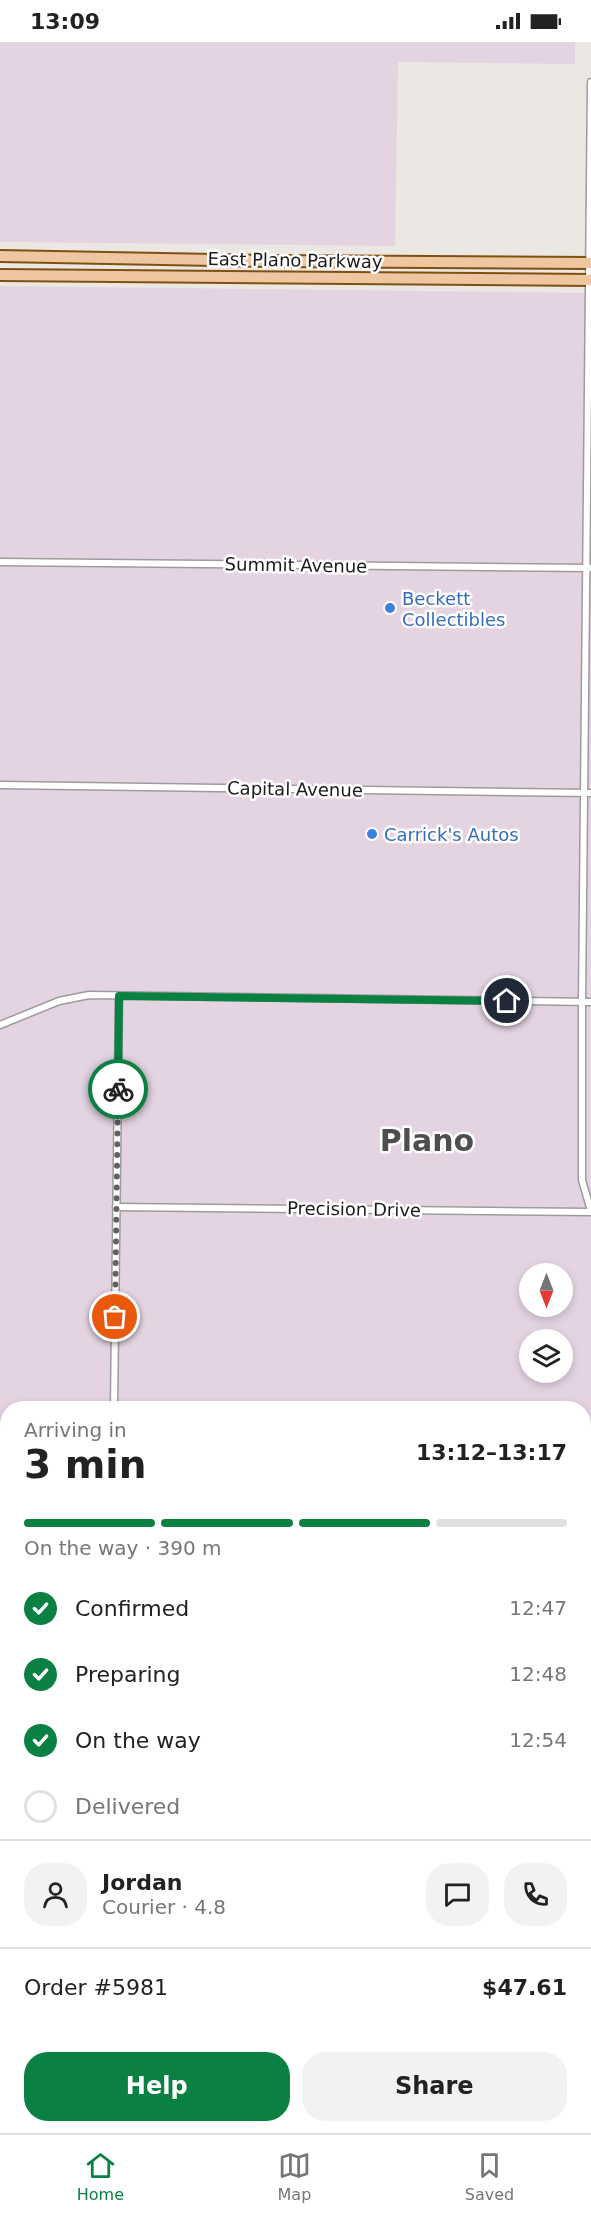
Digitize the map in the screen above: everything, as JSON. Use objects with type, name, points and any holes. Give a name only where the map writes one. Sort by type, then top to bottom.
[{"type":"main road","name":"East Plano Parkway","points":[[0,256],[267,261],[590,263]]},
{"type":"main road","points":[[108,257],[108,277]]},
{"type":"main road","points":[[267,261],[267,277]]},
{"type":"main road","points":[[390,261],[390,279]]},
{"type":"main road","points":[[453,279],[454,262]]},
{"type":"main road","name":"East Plano Parkway","points":[[0,275],[590,280]]},
{"type":"street","points":[[591,82],[588,793],[582,1002],[582,1180],[591,1212]]},
{"type":"street","name":"Summit Avenue","points":[[0,562],[589,567]]},
{"type":"street","name":"Capital Avenue","points":[[0,785],[588,793]]},
{"type":"street","points":[[0,1025],[59,1001],[89,995],[591,1002]]},
{"type":"street","points":[[114,1401],[119,996]]},
{"type":"street","name":"Precision Drive","points":[[116,1207],[591,1212]]},
{"type":"shaded area","points":[[0,42],[575,42],[575,64],[398,62],[395,246],[0,242]]},
{"type":"shaded area","points":[[0,286],[591,293],[591,1401],[0,1401]]},
{"type":"way so far","points":[[115,1317],[118,1089]]},
{"type":"place","name":"Beckett Collectibles","points":[[390,608]]},
{"type":"place","name":"Carrick's Autos","points":[[372,834]]},
{"type":"district","name":"Plano","points":[[427,1140]]},
{"type":"route","points":[[118,1089],[119,996],[507,1001]]}]
